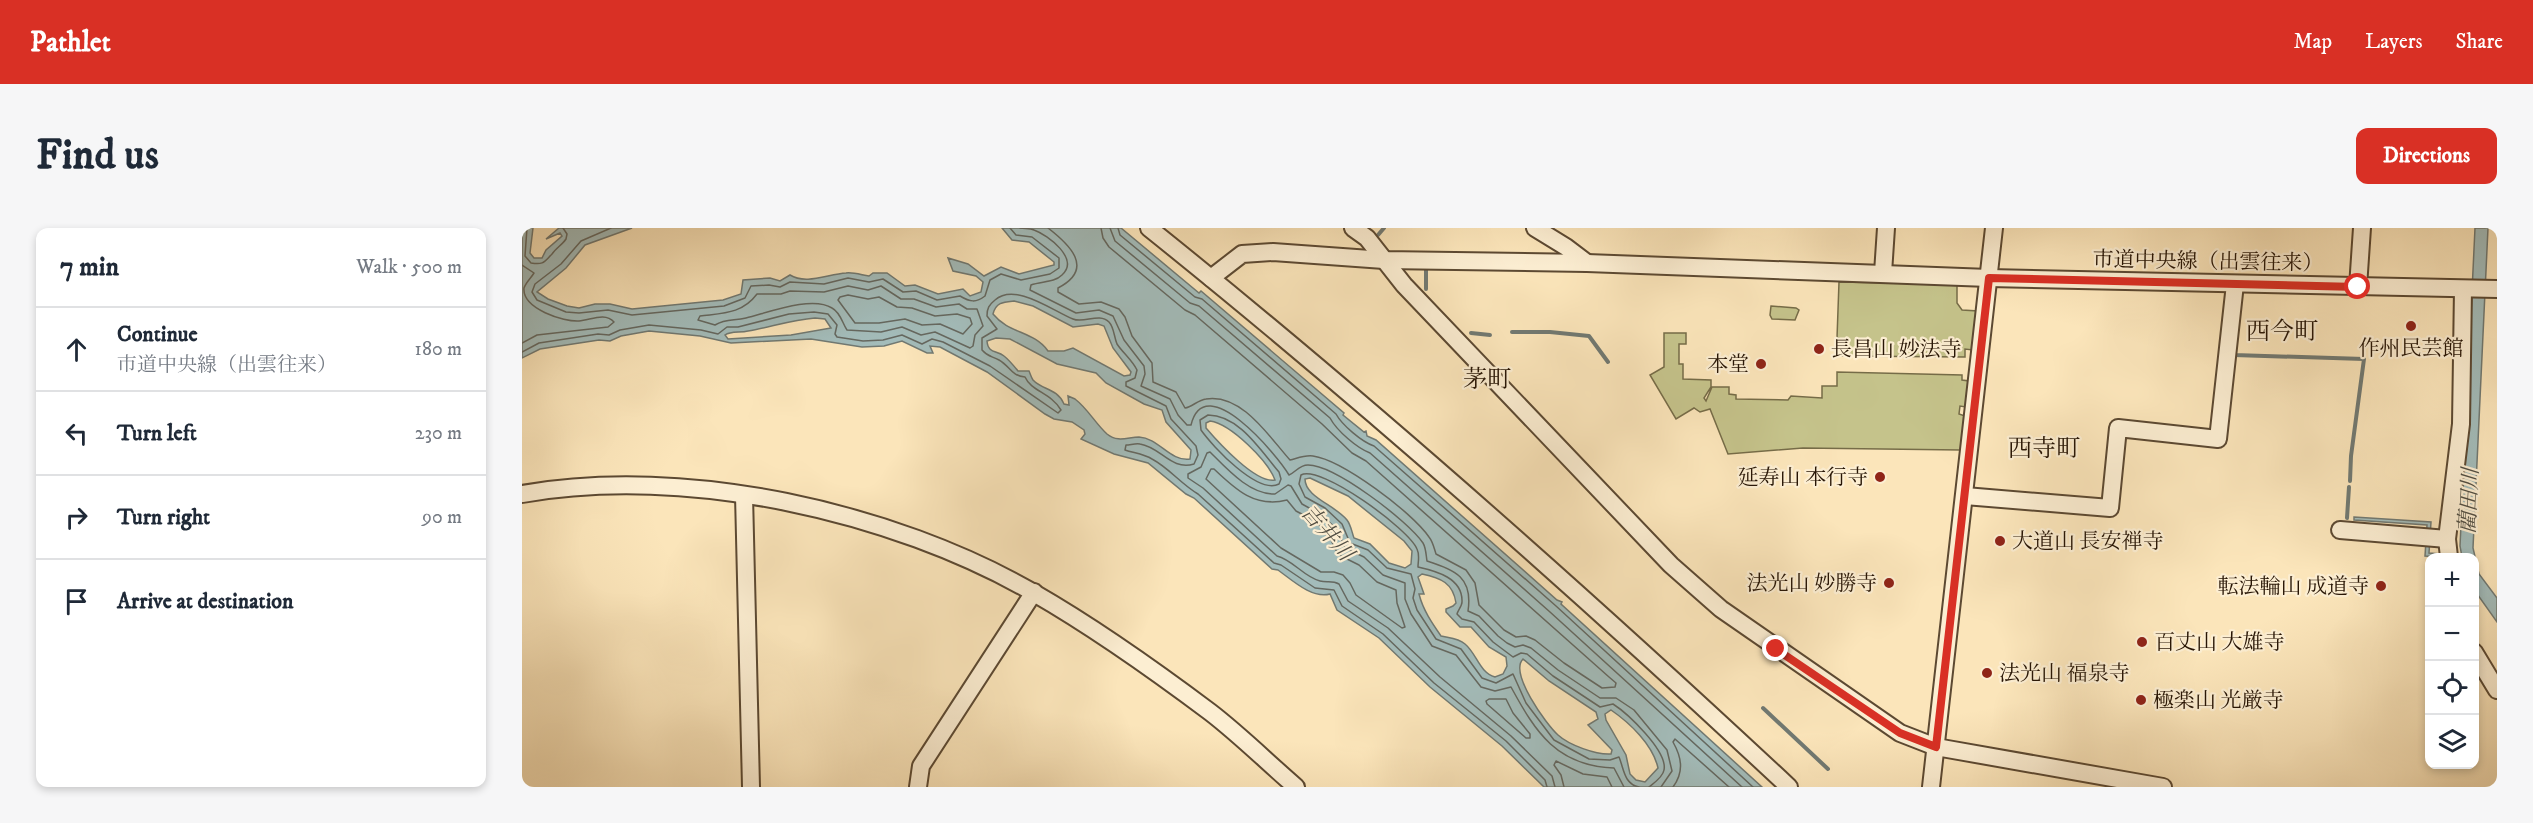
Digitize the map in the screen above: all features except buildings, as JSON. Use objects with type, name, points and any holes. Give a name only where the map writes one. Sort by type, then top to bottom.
[{"type":"street","points":[[1149,228],[1364,406],[1561,578],[1789,787]]},
{"type":"street","points":[[1535,228],[1587,263]]},
{"type":"street","points":[[1883,273],[1886,228]]},
{"type":"street","points":[[1931,787],[1994,228]]},
{"type":"street","points":[[2358,287],[2362,228]]},
{"type":"street","points":[[1364,231],[1404,285],[1671,565],[1721,609],[1776,649],[1900,733],[1936,747],[2117,782],[2163,787]]},
{"type":"street","name":"市道中央線（出雲往来）","points":[[1211,278],[1242,254],[1274,252],[1384,260],[1587,263],[1989,278],[2493,289]]},
{"type":"street","points":[[1965,496],[2110,508],[2118,428],[2218,439],[2235,284]]},
{"type":"street","points":[[2448,553],[2447,539],[2461,424],[2466,289]]},
{"type":"street","points":[[522,494],[612,487],[711,490],[784,501],[871,524],[934,544],[1034,592],[1138,660],[1212,713],[1296,787]]},
{"type":"street","points":[[744,495],[751,787]]},
{"type":"street","points":[[2340,530],[2447,539]]},
{"type":"street","points":[[918,787],[921,766],[1034,592]]},
{"type":"street","points":[[2479,659],[2497,690]]},
{"type":"shaded area","points":[[1839,282],[1957,284],[1957,303],[1962,310],[1978,311],[1973,350],[1965,349],[1965,357],[1842,356],[1842,339],[1837,338]]},
{"type":"shaded area","points":[[1771,306],[1799,310],[1795,320],[1772,319]]},
{"type":"shaded area","points":[[1664,333],[1686,333],[1686,344],[1679,344],[1679,364],[1683,364],[1683,379],[1711,380],[1711,387],[1704,398],[1706,401],[1712,387],[1729,387],[1729,394],[1736,395],[1736,399],[1788,400],[1791,396],[1822,398],[1822,386],[1837,386],[1837,372],[1962,375],[1962,380],[1969,381],[1966,407],[1960,406],[1959,414],[1965,416],[1961,450],[1803,448],[1728,454],[1710,409],[1700,412],[1694,408],[1676,419],[1650,375],[1664,367]]},
{"type":"water","name":"吉井川","points":[[522,228],[533,228],[530,253],[534,258],[542,258],[546,250],[562,236],[560,233],[546,239],[559,228],[632,228],[585,245],[566,268],[537,292],[567,306],[579,308],[595,304],[610,304],[632,309],[723,300],[741,294],[743,280],[770,278],[780,281],[790,275],[810,279],[846,273],[869,276],[873,273],[887,273],[905,286],[915,285],[938,294],[963,289],[970,296],[981,292],[983,282],[976,276],[953,271],[948,258],[968,264],[984,276],[1001,267],[1019,274],[1054,265],[1054,262],[1029,242],[1012,240],[1002,228],[1121,228],[1199,293],[1201,291],[1344,413],[1343,415],[1364,432],[1366,431],[1367,436],[1376,440],[1562,602],[1561,604],[1762,787],[1544,787],[1502,746],[1430,687],[1379,638],[1337,610],[1330,594],[1316,594],[1309,591],[1278,570],[1272,569],[1194,498],[1148,463],[1114,454],[1081,439],[1085,434],[1084,430],[1072,422],[1054,419],[1045,414],[987,372],[940,347],[930,346],[933,353],[927,353],[902,341],[884,346],[862,347],[811,339],[731,343],[700,336],[649,331],[621,336],[610,341],[599,340],[540,349],[522,358]],"holes":[[[1014,301],[1033,306],[1073,327],[1098,324],[1104,326],[1113,348],[1131,372],[1130,375],[1124,376],[1073,348],[1064,351],[1048,351],[1042,344],[999,321],[993,314],[998,305]],[[825,319],[831,328],[791,335],[728,339],[725,335],[798,320]],[[996,338],[1010,339],[1057,364],[1096,373],[1106,383],[1144,404],[1162,410],[1166,422],[1191,450],[1190,459],[1176,457],[1146,438],[1111,437],[1075,399],[1068,396],[1069,405],[1064,404],[1057,395],[1033,380],[1029,371],[1018,371],[1006,358],[991,350],[987,341]],[[1210,421],[1238,436],[1265,463],[1275,480],[1258,476],[1248,469],[1228,452],[1206,428],[1206,423]],[[1310,478],[1348,496],[1404,541],[1412,551],[1411,564],[1405,568],[1389,563],[1370,544],[1354,538],[1347,520],[1315,496],[1306,485],[1305,479]],[[1422,574],[1435,577],[1449,586],[1456,603],[1446,609],[1446,612],[1460,627],[1471,627],[1489,647],[1506,657],[1507,666],[1503,674],[1495,677],[1490,675],[1465,644],[1456,639],[1441,636],[1423,605],[1419,594],[1424,594],[1418,577]],[[1523,659],[1549,681],[1596,712],[1598,719],[1588,725],[1612,750],[1611,754],[1583,749],[1558,735],[1538,710],[1521,675],[1520,666]],[[1611,710],[1626,721],[1646,743],[1658,768],[1645,782],[1636,780],[1630,774],[1626,755],[1606,720],[1605,714]]]},
{"type":"water","name":"藺田川","points":[[2475,228],[2488,228],[2474,553],[2461,553]]},
{"type":"water","points":[[2354,517],[2431,522],[2429,553],[2425,553],[2427,525],[2354,520]]},
{"type":"water","points":[[2479,574],[2497,598],[2497,622],[2479,597]]},
{"type":"waterway","points":[[1378,235],[1384,228]]},
{"type":"waterway","points":[[1426,267],[1426,289]]},
{"type":"waterway","points":[[1512,332],[1550,332],[1589,336],[1608,362]]},
{"type":"waterway","points":[[1471,333],[1490,335]]},
{"type":"waterway","points":[[2233,352],[2234,355],[2364,359],[2351,456],[2350,481]]},
{"type":"waterway","points":[[2347,518],[2349,487]]},
{"type":"waterway","points":[[1763,708],[1828,769]]},
{"type":"place","name":"作州民芸館","points":[[2411,326]]},
{"type":"place","name":"長昌山 妙法寺","points":[[1819,349]]},
{"type":"place","name":"本堂","points":[[1761,364]]},
{"type":"place","name":"延寿山 本行寺","points":[[1880,477]]},
{"type":"place","name":"大道山 長安禅寺","points":[[2000,541]]},
{"type":"place","name":"法光山 妙勝寺","points":[[1889,583]]},
{"type":"place","name":"転法輪山 成道寺","points":[[2381,586]]},
{"type":"place","name":"百丈山 大雄寺","points":[[2142,642]]},
{"type":"place","name":"法光山 福泉寺","points":[[1987,673]]},
{"type":"place","name":"極楽山 光厳寺","points":[[2141,700]]},
{"type":"district","name":"西今町","points":[[2282,331]]},
{"type":"district","name":"茅町","points":[[1487,379]]},
{"type":"district","name":"西寺町","points":[[2044,448]]},
{"type":"route","points":[[1776,649],[1900,733],[1936,747],[1989,278],[2358,287]]}]
